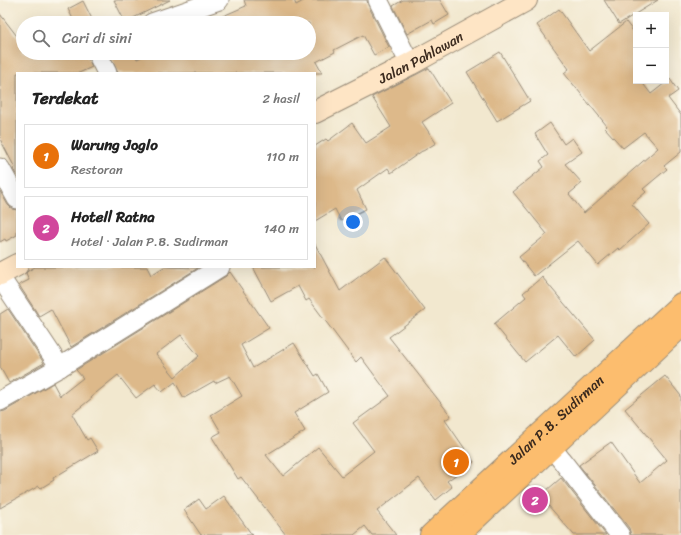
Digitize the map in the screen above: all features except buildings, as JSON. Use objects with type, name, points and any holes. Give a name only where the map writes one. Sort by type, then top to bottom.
[{"type":"main road","name":"Jalan Pahlawan","points":[[316,111],[410,64],[526,0]]},
{"type":"main road","points":[[0,274],[16,266]]},
{"type":"main road","name":"Jalan P.B. Sudirman","points":[[431,535],[681,304]]},
{"type":"main road","name":"Jalan P.B. Sudirman","points":[[458,535],[681,326]]},
{"type":"street","points":[[173,16],[220,0]]},
{"type":"street","points":[[378,0],[410,64]]},
{"type":"street","points":[[100,60],[106,72]]},
{"type":"street","points":[[0,168],[16,196]]},
{"type":"street","points":[[0,401],[60,366],[214,268]]},
{"type":"street","points":[[0,277],[60,366]]},
{"type":"street","points":[[552,448],[620,535]]},
{"type":"place","name":"Warung Joglo","points":[[456,462]]},
{"type":"place","name":"Hotell Ratna","points":[[535,500]]}]
